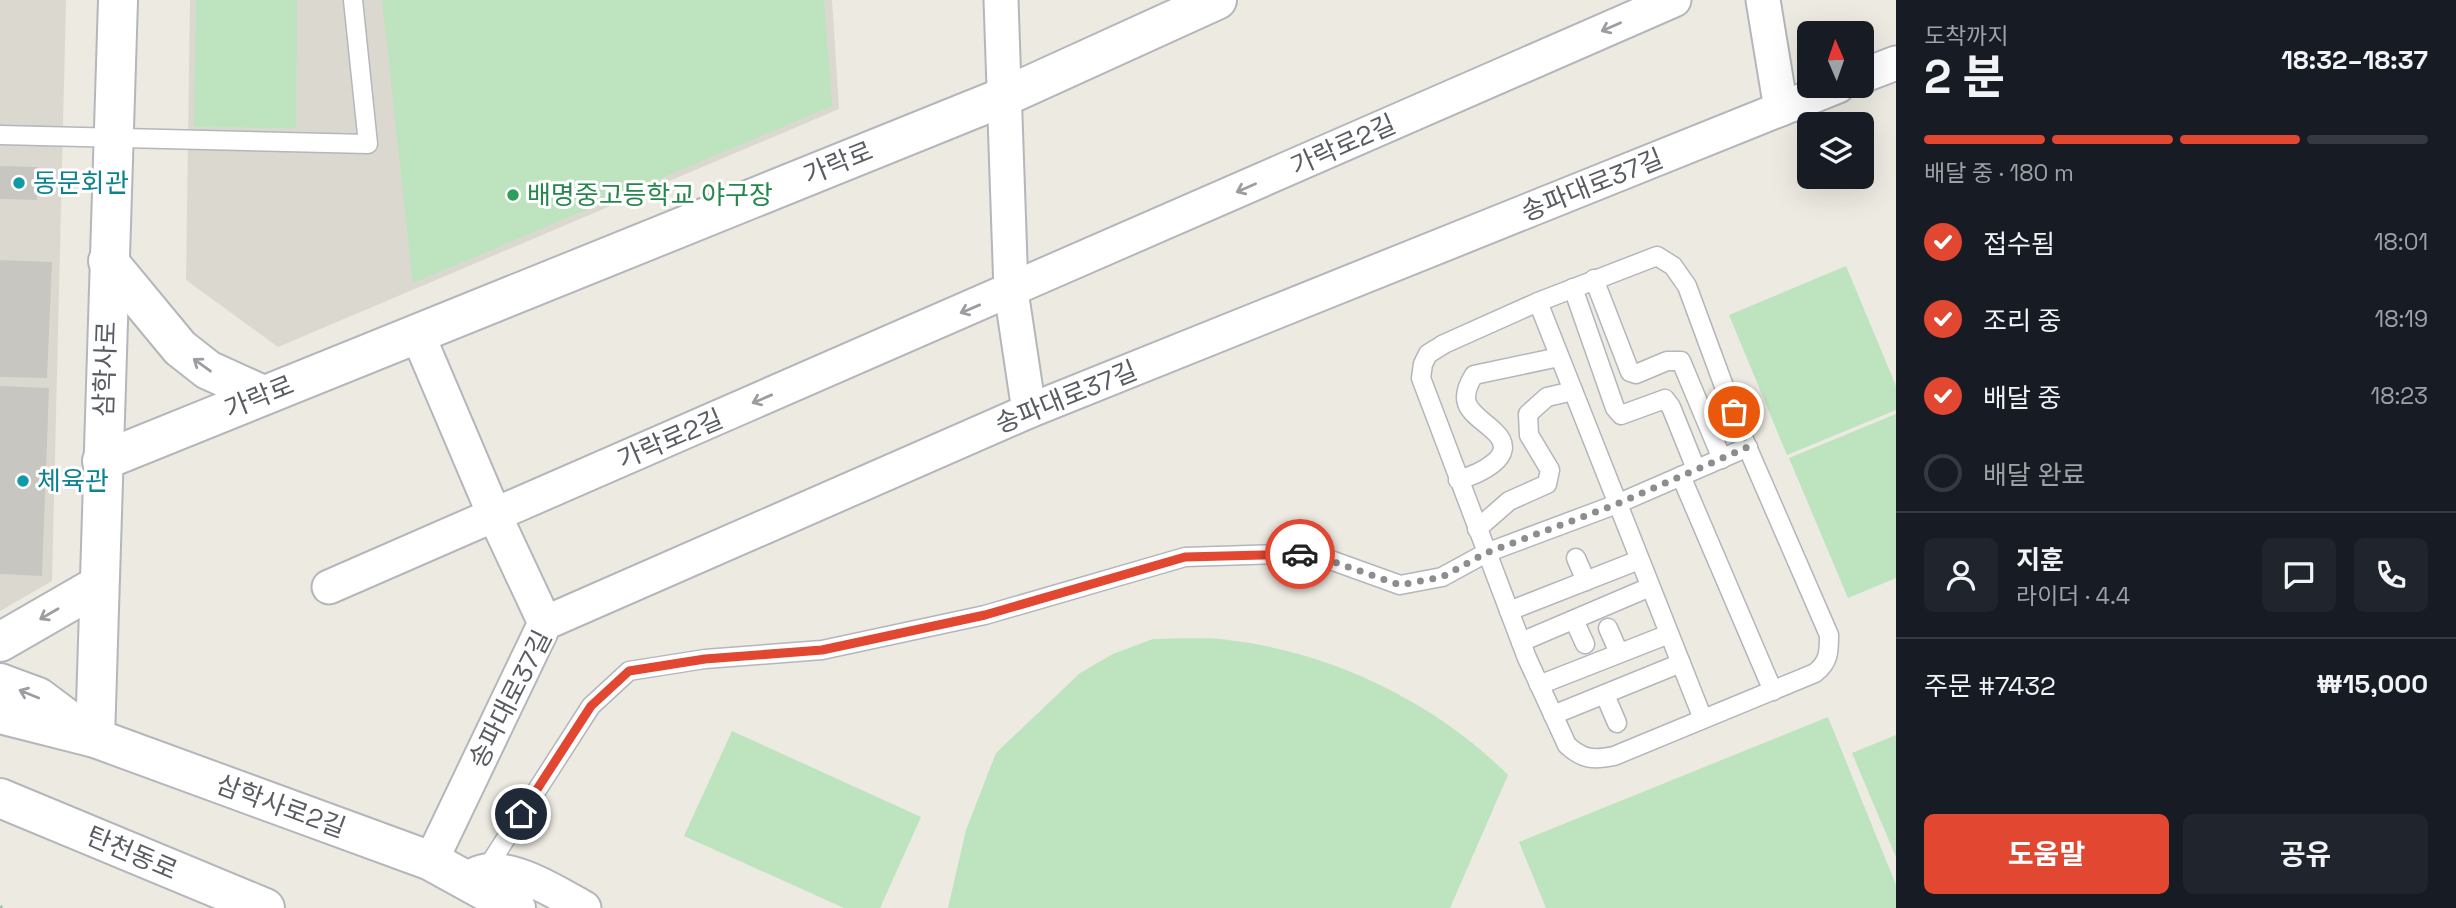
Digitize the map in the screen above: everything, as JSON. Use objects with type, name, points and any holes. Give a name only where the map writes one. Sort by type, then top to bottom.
[{"type":"street","name":"삼학사로","points":[[95,738],[118,0]]},
{"type":"street","points":[[1000,0],[1006,96],[1011,291],[1029,411]]},
{"type":"street","name":"가락로","points":[[102,461],[1006,96],[1217,0]]},
{"type":"street","name":"가락로2길","points":[[329,587],[1674,0]]},
{"type":"street","points":[[1763,0],[1781,108]]},
{"type":"street","points":[[1874,71],[1896,63]]},
{"type":"street","name":"송파대로37길","points":[[431,862],[545,623],[1029,411],[1807,98]]},
{"type":"street","points":[[108,261],[180,348],[208,370],[263,395]]},
{"type":"street","points":[[417,333],[494,515],[545,623]]},
{"type":"street","points":[[0,642],[99,585]]},
{"type":"street","points":[[0,683],[38,697],[95,738]]},
{"type":"street","points":[[0,714],[95,738]]},
{"type":"street","name":"삼학사로2길","points":[[95,738],[431,862],[475,875],[507,873],[540,884],[584,908]]},
{"type":"street","name":"탄천동로","points":[[0,798],[265,908]]},
{"type":"street","name":"삼학사로2길","points":[[475,875],[516,908]]},
{"type":"lane","points":[[0,135],[368,144],[353,0]]},
{"type":"lane","points":[[1657,256],[1673,266],[1687,286],[1748,447],[1829,635],[1829,654],[1825,665],[1815,673],[1614,756],[1593,760],[1577,754],[1567,745],[1539,685],[1486,553],[1421,378],[1423,363],[1428,354],[1444,344],[1594,279],[1657,256]]},
{"type":"lane","points":[[1594,279],[1630,372],[1636,374],[1667,361],[1681,361],[1722,458]]},
{"type":"lane","points":[[1573,288],[1615,408],[1621,415],[1665,399],[1671,407],[1688,473],[1773,691]]},
{"type":"lane","points":[[1538,302],[1703,719]]},
{"type":"lane","points":[[1458,480],[1494,465],[1501,455],[1502,444],[1497,433],[1471,413],[1466,402],[1467,386],[1474,376],[1559,357]]},
{"type":"lane","points":[[1477,529],[1508,501],[1547,484],[1550,470],[1529,435],[1528,414],[1546,397],[1573,391]]},
{"type":"lane","points":[[475,875],[591,706],[629,671],[705,659],[822,650],[985,615],[1185,557],[1311,554],[1400,585],[1442,577],[1486,553],[1617,504],[1748,447]]},
{"type":"lane","points":[[1576,558],[1586,581]]},
{"type":"lane","points":[[1509,611],[1639,560]]},
{"type":"lane","points":[[1521,642],[1650,587]]},
{"type":"lane","points":[[1574,620],[1585,643]]},
{"type":"lane","points":[[1608,628],[1619,653]]},
{"type":"lane","points":[[1539,685],[1669,634]]},
{"type":"lane","points":[[1553,715],[1681,663]]},
{"type":"lane","points":[[1605,695],[1617,723]]},
{"type":"shaded area","points":[[0,0],[66,0],[52,581],[0,611]]},
{"type":"shaded area","points":[[190,0],[832,0],[839,109],[278,347],[186,280]]},
{"type":"green space","points":[[196,0],[297,0],[296,128],[194,127]]},
{"type":"green space","name":"배명중고등학교 야구장","points":[[382,0],[824,0],[832,106],[413,283]]},
{"type":"green space","points":[[1846,266],[1896,386],[1896,410],[1787,455],[1729,315]]},
{"type":"green space","points":[[1896,414],[1896,578],[1848,598],[1789,458]]},
{"type":"green space","points":[[1200,638],[1267,646],[1343,669],[1415,703],[1479,749],[1508,775],[1450,908],[948,908],[966,830],[996,753],[1080,673],[1113,654],[1153,639]]},
{"type":"green space","points":[[1828,717],[1896,885],[1896,908],[1546,908],[1519,842]]},
{"type":"green space","points":[[732,731],[921,817],[880,908],[844,908],[684,836]]},
{"type":"green space","points":[[1896,735],[1896,857],[1852,753]]},
{"type":"building","name":"동문회관","points":[[0,166],[38,167],[37,200],[0,199]]},
{"type":"building","points":[[0,260],[52,262],[47,378],[0,377]]},
{"type":"building","name":"체육관","points":[[0,386],[49,388],[42,576],[0,574]]},
{"type":"way so far","points":[[1300,554],[1311,554],[1400,585],[1442,577],[1486,553],[1617,504],[1748,447],[1734,412]]},
{"type":"place","name":"동문회관","points":[[19,183]]},
{"type":"place","name":"배명중고등학교 야구장","points":[[513,195]]},
{"type":"place","name":"체육관","points":[[23,481]]},
{"type":"route","points":[[521,814],[591,706],[629,671],[705,659],[822,650],[985,615],[1185,557],[1300,554]]}]
